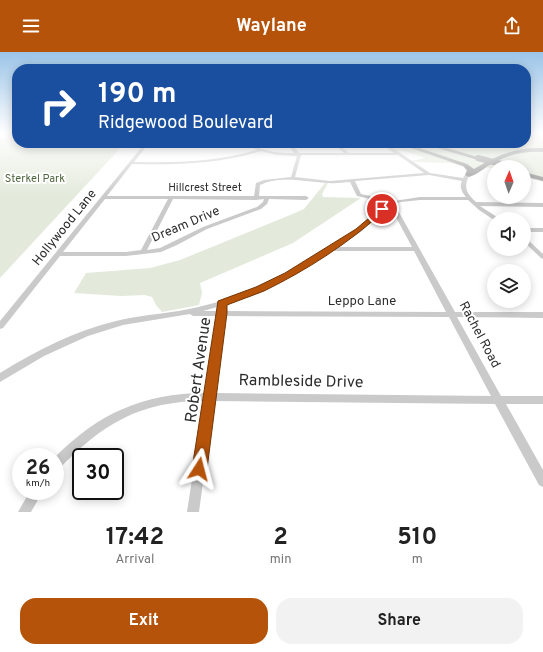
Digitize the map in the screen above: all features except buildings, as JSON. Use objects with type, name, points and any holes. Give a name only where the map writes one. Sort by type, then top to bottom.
[{"type":"highway","points":[[433,154],[465,165],[471,169],[466,177]]},
{"type":"highway","points":[[457,154],[487,162]]},
{"type":"highway","points":[[461,154],[476,159]]},
{"type":"highway","points":[[466,177],[505,154]]},
{"type":"highway","points":[[531,171],[543,174]]},
{"type":"highway","points":[[531,176],[543,179]]},
{"type":"street","name":"Hollywood Lane","points":[[0,326],[138,154]]},
{"type":"street","points":[[131,163],[168,164],[241,157],[248,154]]},
{"type":"street","points":[[292,178],[294,176],[299,154]]},
{"type":"street","points":[[399,154],[429,174]]},
{"type":"street","points":[[256,198],[259,183],[264,181],[292,178],[321,182],[429,174],[466,177],[464,189],[470,199],[487,212]]},
{"type":"street","points":[[352,180],[359,195],[391,203],[412,199],[470,199]]},
{"type":"street","name":"Hillcrest Street","points":[[103,197],[306,198]]},
{"type":"street","points":[[143,252],[171,198]]},
{"type":"street","name":"Dream Drive","points":[[59,254],[143,252],[167,248],[205,228],[256,209],[265,203],[267,198]]},
{"type":"street","points":[[222,308],[270,284],[331,249],[358,230],[391,203]]},
{"type":"street","name":"Rachel Road","points":[[391,203],[543,481]]},
{"type":"street","points":[[476,204],[543,205]]},
{"type":"street","points":[[531,230],[543,230]]},
{"type":"street","points":[[531,246],[543,257]]},
{"type":"street","points":[[331,249],[416,249]]},
{"type":"street","name":"Leppo Lane","points":[[0,378],[42,353],[101,329],[124,322],[222,308],[543,315]]},
{"type":"street","name":"Robert Avenue","points":[[193,512],[222,308]]},
{"type":"street","name":"Rambleside Drive","points":[[64,455],[72,447],[94,430],[135,407],[168,399],[210,397],[543,400]]},
{"type":"street","points":[[24,512],[31,500]]},
{"type":"green space","name":"Sterkel Park","points":[[0,154],[114,154],[0,278]]},
{"type":"green space","points":[[415,154],[543,154],[543,182],[531,179],[531,160],[487,160],[487,167],[468,171],[465,170],[464,167],[450,163],[411,161],[425,158]]},
{"type":"green space","points":[[325,183],[328,183],[322,194],[323,197],[361,198],[293,243],[200,283],[202,293],[199,305],[162,312],[152,297],[145,295],[121,296],[74,293],[86,273],[150,268],[180,260],[295,213],[304,209]]},
{"type":"route","points":[[199,469],[222,313],[222,303],[259,289],[288,275],[331,249],[371,220],[382,209]]}]
